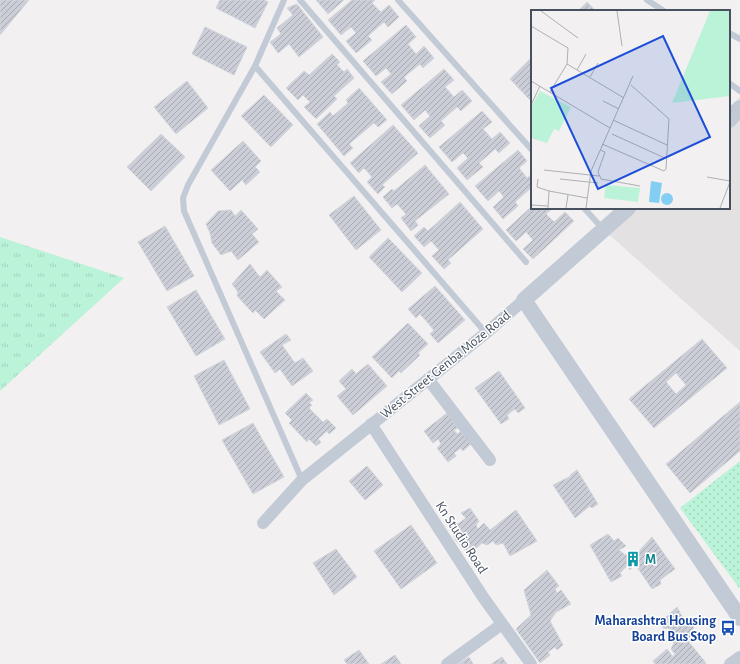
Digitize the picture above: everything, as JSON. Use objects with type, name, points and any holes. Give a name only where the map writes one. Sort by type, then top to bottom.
[{"type":"street","points":[[730,119],[740,108]]},
{"type":"street","name":"West Street Genba Moze Road","points":[[263,523],[302,480],[486,333],[627,209]]},
{"type":"street","points":[[524,300],[740,618]]},
{"type":"street","points":[[428,379],[490,460]]},
{"type":"street","name":"Kn Studio Road","points":[[371,424],[502,624],[531,664]]},
{"type":"street","points":[[447,664],[502,624]]},
{"type":"street","points":[[730,664],[740,657]]},
{"type":"lane","points":[[284,0],[255,66],[188,185],[183,198],[184,211],[302,480]]},
{"type":"lane","points":[[300,0],[526,262]]},
{"type":"lane","points":[[398,0],[531,149]]},
{"type":"lane","points":[[647,0],[662,10]]},
{"type":"lane","points":[[730,34],[740,39]]},
{"type":"lane","points":[[255,66],[486,333]]},
{"type":"lane","points":[[730,84],[740,91]]},
{"type":"lane","points":[[585,209],[604,230]]},
{"type":"shaded area","points":[[740,97],[740,351],[604,230],[625,209],[730,209],[730,107]]},
{"type":"green space","points":[[0,237],[124,278],[0,391]]},
{"type":"green space","points":[[740,461],[740,589],[680,508]]},
{"type":"building","points":[[0,0],[29,0],[0,35]]},
{"type":"building","points":[[220,0],[264,0],[268,2],[255,28],[216,8]]},
{"type":"building","points":[[316,0],[344,0],[328,14]]},
{"type":"building","points":[[352,0],[375,0],[372,3],[381,12],[389,5],[399,17],[388,27],[384,22],[368,36],[372,40],[356,53],[346,41],[356,33],[351,27],[341,35],[328,20]]},
{"type":"building","points":[[587,2],[595,10],[579,10]]},
{"type":"building","points":[[297,4],[323,37],[299,57],[289,44],[278,53],[270,42],[281,34],[277,28],[293,15],[287,8]]},
{"type":"building","points":[[406,25],[416,37],[408,44],[416,54],[424,46],[434,58],[423,68],[420,64],[404,77],[407,81],[392,94],[381,82],[391,74],[386,68],[376,76],[363,61]]},
{"type":"building","points":[[205,27],[247,47],[234,75],[192,54]]},
{"type":"building","points":[[332,54],[340,62],[337,65],[344,72],[347,69],[354,78],[334,96],[337,99],[316,119],[304,107],[310,102],[303,95],[298,100],[286,88],[304,71],[309,75]]},
{"type":"building","points":[[531,58],[531,101],[510,79]]},
{"type":"building","points":[[444,69],[454,80],[445,87],[454,97],[462,90],[472,101],[461,111],[457,107],[441,121],[445,125],[430,138],[419,126],[430,116],[425,110],[414,120],[401,105]]},
{"type":"building","points":[[187,81],[208,108],[176,134],[154,107]]},
{"type":"building","points":[[359,88],[387,120],[378,127],[374,123],[349,144],[353,148],[344,156],[317,124],[330,112],[333,116],[348,103],[346,100]]},
{"type":"building","points":[[264,95],[293,125],[271,147],[241,116]]},
{"type":"building","points":[[482,111],[492,122],[483,129],[492,139],[500,132],[510,143],[499,153],[495,149],[479,163],[483,167],[467,180],[457,168],[468,158],[463,153],[452,162],[439,147]]},
{"type":"building","points":[[393,125],[418,153],[382,185],[385,187],[378,194],[367,182],[372,177],[364,168],[359,173],[350,163]]},
{"type":"building","points":[[161,134],[185,157],[151,191],[127,167]]},
{"type":"building","points":[[243,141],[261,161],[255,167],[260,172],[246,185],[242,180],[230,191],[211,170]]},
{"type":"building","points":[[518,150],[527,161],[519,168],[527,178],[531,175],[531,188],[515,202],[518,206],[503,219],[493,207],[504,197],[499,191],[488,201],[475,186]]},
{"type":"building","points":[[425,165],[449,194],[415,221],[418,225],[411,231],[401,218],[406,214],[397,204],[392,208],[383,197],[392,189],[394,191]]},
{"type":"building","points":[[354,196],[381,230],[356,250],[329,215]]},
{"type":"building","points":[[460,202],[483,229],[448,260],[451,263],[444,269],[432,256],[439,250],[431,241],[424,247],[414,236],[424,227],[428,231]]},
{"type":"building","points":[[531,207],[531,209],[552,209],[546,214],[554,222],[565,212],[574,221],[533,259],[523,249],[533,240],[526,232],[516,241],[506,230]]},
{"type":"building","points":[[231,210],[235,216],[241,210],[258,229],[252,234],[259,242],[238,260],[231,251],[221,255],[212,243],[206,224],[218,211]]},
{"type":"building","points":[[165,226],[194,276],[167,291],[138,242]]},
{"type":"building","points":[[388,238],[422,273],[402,292],[369,257]]},
{"type":"building","points":[[250,264],[260,277],[267,270],[282,287],[276,291],[285,300],[264,319],[255,310],[253,313],[237,296],[238,292],[232,284]]},
{"type":"building","points":[[435,286],[465,320],[438,343],[430,334],[434,330],[420,314],[416,318],[408,309]]},
{"type":"building","points":[[196,290],[225,339],[196,356],[167,307]]},
{"type":"building","points":[[408,323],[428,344],[418,353],[420,355],[401,373],[399,371],[392,378],[372,357]]},
{"type":"building","points":[[286,334],[291,340],[282,345],[295,363],[303,358],[313,371],[292,386],[280,369],[275,373],[260,352]]},
{"type":"building","points":[[702,339],[727,368],[654,428],[629,399]],"holes":[[[676,373],[686,385],[676,394],[666,382]]]},
{"type":"building","points":[[224,360],[250,409],[219,425],[194,376]]},
{"type":"building","points":[[368,364],[387,386],[353,415],[337,396],[346,389],[339,381],[352,369],[356,374]]},
{"type":"building","points":[[499,371],[525,408],[518,413],[515,409],[507,415],[509,419],[501,424],[475,388]]},
{"type":"building","points":[[306,393],[313,400],[309,403],[312,405],[309,408],[323,422],[327,419],[336,428],[329,434],[327,431],[318,439],[321,442],[316,446],[309,439],[307,442],[289,423],[292,420],[285,413]]},
{"type":"building","points":[[740,402],[740,451],[690,493],[666,464]]},
{"type":"building","points":[[447,413],[458,428],[454,430],[457,434],[461,431],[471,444],[463,451],[461,448],[454,453],[456,456],[448,462],[437,448],[441,444],[438,439],[433,443],[424,431]]},
{"type":"building","points":[[253,423],[284,477],[253,494],[222,440]]},
{"type":"building","points":[[367,466],[383,485],[365,500],[349,481]]},
{"type":"building","points":[[577,470],[598,504],[592,508],[590,506],[575,518],[553,485],[571,476],[570,475]]},
{"type":"building","points":[[470,508],[479,521],[476,525],[478,529],[484,523],[490,530],[516,510],[537,541],[510,556],[503,543],[496,545],[493,541],[487,545],[482,543],[470,554],[456,541],[448,522],[453,520],[458,524],[466,518],[461,513]]},
{"type":"building","points":[[411,525],[437,563],[401,589],[374,551]]},
{"type":"building","name":"M","points":[[608,534],[614,541],[618,538],[626,546],[619,550],[625,555],[638,552],[652,537],[675,569],[660,580],[661,584],[652,589],[635,564],[630,570],[627,566],[620,573],[622,576],[611,582],[590,545]]},
{"type":"building","points":[[336,549],[357,577],[334,595],[313,563]]},
{"type":"building","points":[[547,570],[559,586],[555,589],[557,593],[561,590],[571,604],[556,612],[550,621],[563,645],[557,650],[555,647],[548,652],[550,655],[540,663],[516,629],[531,615],[524,590]]},
{"type":"building","points":[[677,607],[684,620],[687,617],[694,628],[690,632],[693,637],[688,641],[706,663],[704,664],[655,664],[653,661],[667,649],[673,657],[675,654],[671,649],[674,643],[672,639],[673,636],[668,628],[664,629],[661,622]]},
{"type":"building","points":[[359,650],[369,664],[347,664],[344,660]]},
{"type":"building","points":[[395,655],[401,664],[381,664]]},
{"type":"building","points":[[469,657],[473,664],[458,664]]},
{"type":"building","points":[[502,657],[507,664],[491,664]]},
{"type":"place","name":"M","points":[[633,559]]},
{"type":"place","name":"Maharashtra Housing Board Bus Stop","points":[[728,628]]}]
